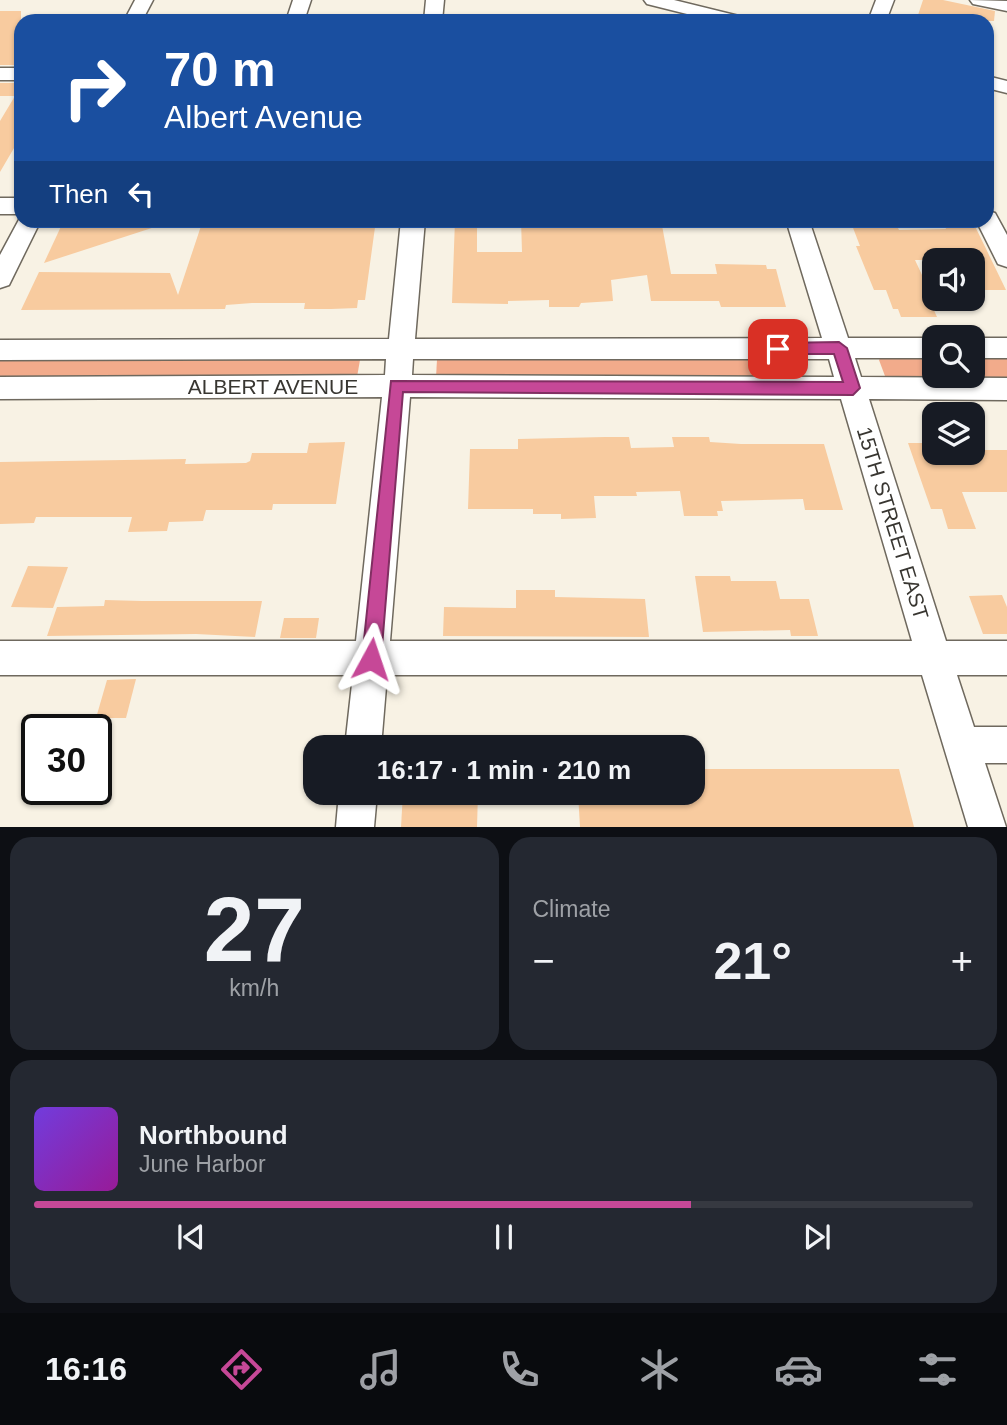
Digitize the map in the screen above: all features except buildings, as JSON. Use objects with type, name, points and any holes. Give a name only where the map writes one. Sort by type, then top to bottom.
[{"type":"street","points":[[653,0],[707,14]]},
{"type":"street","points":[[979,0],[1007,6]]},
{"type":"street","points":[[0,279],[26,228]]},
{"type":"street","points":[[364,735],[411,228]]},
{"type":"street","name":"15TH STREET EAST","points":[[800,228],[853,388],[933,658],[987,827]]},
{"type":"street","points":[[992,228],[1007,258]]},
{"type":"street","name":"ALBERT AVENUE","points":[[0,350],[922,348]]},
{"type":"street","points":[[985,348],[1007,348]]},
{"type":"street","name":"ALBERT AVENUE","points":[[0,388],[396,386],[1007,389]]},
{"type":"street","points":[[0,658],[1007,658]]},
{"type":"street","points":[[961,745],[1007,746]]},
{"type":"street","points":[[355,827],[357,805]]},
{"type":"shaded area","points":[[882,356],[922,356],[922,379],[889,379],[885,376],[879,360]]},
{"type":"shaded area","points":[[0,357],[356,357],[360,360],[357,377],[0,379]]},
{"type":"shaded area","points":[[441,357],[793,357],[799,361],[803,376],[799,380],[436,377],[437,360]]},
{"type":"shaded area","points":[[985,357],[1007,357],[1007,379],[985,379]]},
{"type":"route","points":[[371,659],[396,386],[853,388],[839,348],[778,349]]}]
